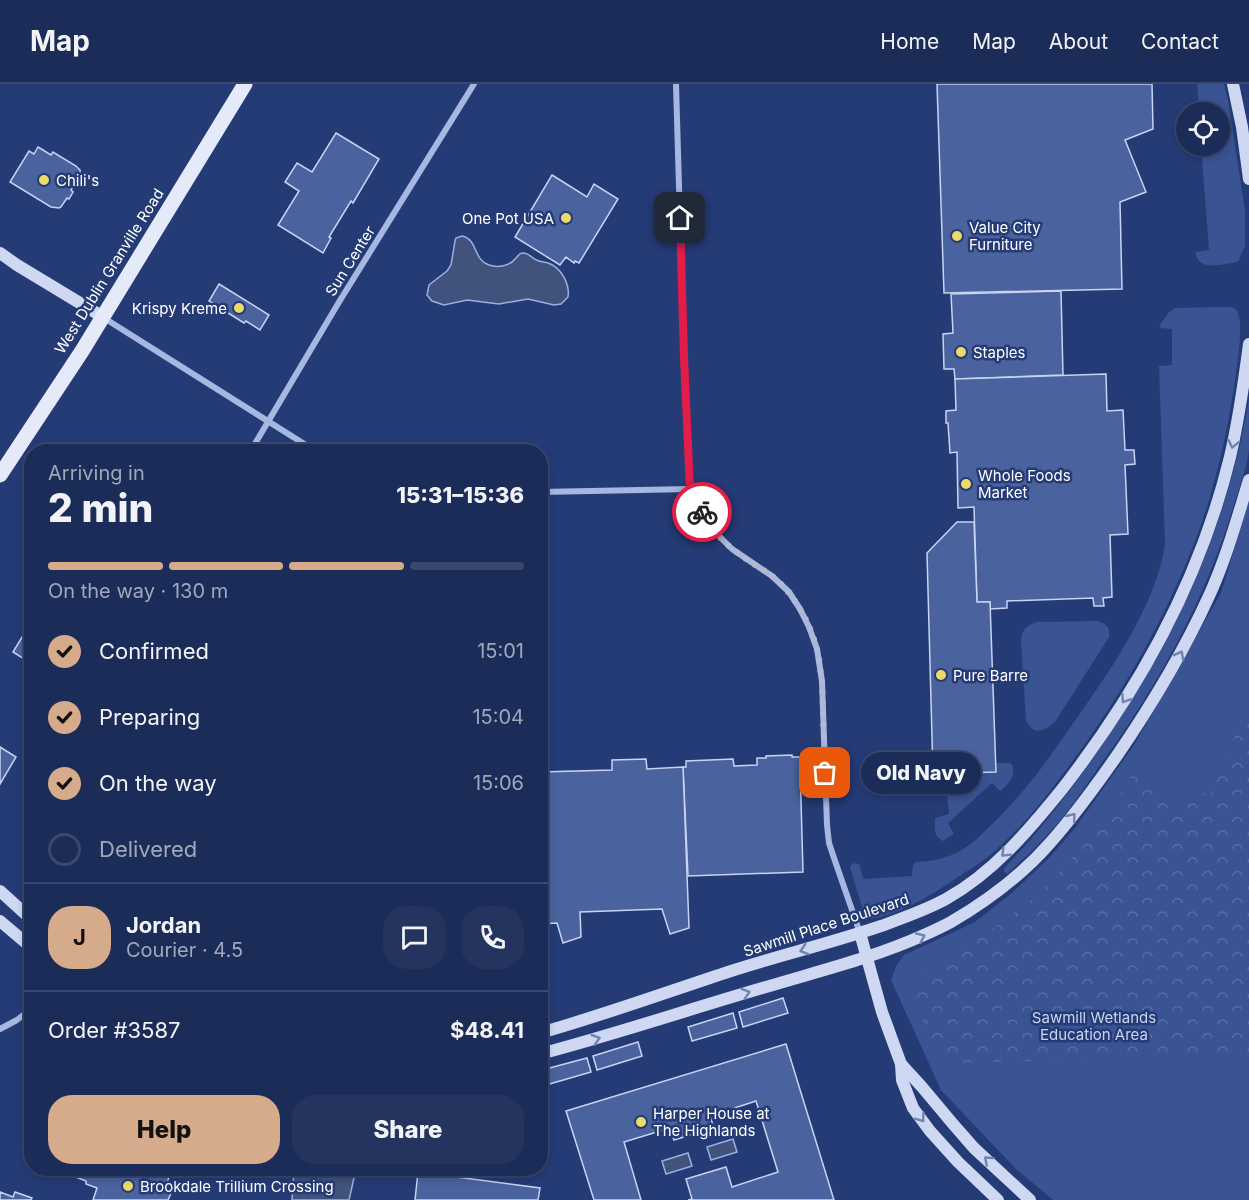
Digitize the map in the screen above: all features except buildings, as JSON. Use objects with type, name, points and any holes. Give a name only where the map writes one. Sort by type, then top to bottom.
[{"type":"main road","name":"West Dublin Granville Road","points":[[0,475],[103,317],[245,84]]},
{"type":"street","name":"Sun Center","points":[[255,444],[339,302],[474,84]]},
{"type":"street","points":[[676,84],[690,489],[714,531],[734,550],[789,592],[809,627],[817,649],[822,681],[829,843],[860,933],[882,1012],[901,1064],[903,1080],[913,1108],[930,1131],[958,1162],[998,1200]]},
{"type":"street","points":[[1233,84],[1249,179]]},
{"type":"street","points":[[0,253],[17,266],[103,317],[304,444]]},
{"type":"street","name":"Sawmill Place Boulevard","points":[[548,1031],[903,918],[945,900],[998,861],[1035,822],[1109,724],[1173,613],[1194,567],[1230,459],[1249,344]]},
{"type":"street","points":[[548,1052],[866,958],[905,944],[940,928],[979,904],[1017,875],[1049,844],[1075,813],[1159,693],[1210,594],[1231,540],[1249,480]]},
{"type":"street","points":[[548,492],[690,489]]},
{"type":"street","points":[[0,891],[24,913]]},
{"type":"street","points":[[0,921],[24,941]]},
{"type":"street","points":[[0,1029],[24,1014]]},
{"type":"street","points":[[901,1064],[975,1148],[1030,1200]]},
{"type":"green space","points":[[1197,84],[1224,84],[1228,102],[1198,102]]},
{"type":"green space","points":[[1230,113],[1245,211],[1245,246],[1238,261],[1216,265],[1205,265],[1197,258],[1195,252],[1209,250],[1202,156],[1230,156]]},
{"type":"green space","points":[[1175,308],[1233,308],[1238,312],[1240,329],[1236,374],[1221,455],[1205,513],[1186,564],[1143,652],[1090,736],[1046,796],[1010,836],[982,861],[931,895],[902,910],[871,919],[864,914],[850,867],[852,864],[860,865],[863,879],[912,876],[913,865],[916,862],[943,858],[971,844],[1010,806],[1040,770],[1127,642],[1151,592],[1165,543],[1159,366],[1172,365],[1172,329],[1159,326],[1169,312]]},
{"type":"green space","points":[[1249,399],[1249,449],[1244,473],[1208,578],[1177,643],[1122,735],[1069,810],[1044,839],[1007,874],[1003,870],[1045,822],[1116,725],[1175,624],[1220,515],[1237,458]]},
{"type":"green space","name":"Sawmill Wetlands Education Area","points":[[1249,500],[1249,1200],[1053,1200],[1016,1169],[941,1090],[891,980],[896,966],[904,955],[975,922],[1013,892],[1048,859],[1075,828],[1134,745],[1221,593]]},
{"type":"green space","points":[[1097,621],[1107,626],[1109,637],[1055,722],[1043,730],[1032,729],[1026,720],[1022,634],[1027,627],[1037,622]]},
{"type":"green space","points":[[1249,704],[1249,1055],[960,1063],[948,1059],[936,1049],[928,1035],[917,1003],[915,991],[920,977],[935,964],[987,933],[1037,896],[1084,844],[1111,809],[1133,774],[1176,798],[1211,792]]},
{"type":"green space","points":[[995,763],[1012,764],[1013,772],[1009,783],[1000,791],[992,783],[948,823],[954,834],[943,841],[940,839],[935,831],[935,818],[949,814],[945,773]]},
{"type":"shaded area","points":[[462,236],[471,241],[480,259],[492,266],[507,265],[522,253],[553,265],[564,277],[568,287],[568,297],[561,304],[554,305],[528,299],[499,304],[467,300],[444,305],[432,301],[427,295],[429,285],[447,271],[451,265],[456,238]]},
{"type":"shaded area","points":[[733,1139],[737,1152],[711,1160],[707,1147]]},
{"type":"shaded area","points":[[688,1153],[692,1166],[666,1174],[662,1161]]},
{"type":"shaded area","points":[[294,1176],[354,1176],[349,1200],[292,1200]]},
{"type":"way so far","points":[[702,512],[714,531],[732,549],[778,581],[789,592],[809,627],[817,649],[822,681],[825,773]]},
{"type":"place","name":"Chili's","points":[[44,180]]},
{"type":"place","name":"One Pot USA","points":[[566,218]]},
{"type":"place","name":"Value City Furniture","points":[[957,236]]},
{"type":"place","name":"Krispy Kreme","points":[[239,308]]},
{"type":"place","name":"Staples","points":[[961,352]]},
{"type":"place","name":"Whole Foods Market","points":[[966,484]]},
{"type":"place","name":"Pure Barre","points":[[941,675]]},
{"type":"place","name":"Old Navy","points":[[825,773]]},
{"type":"place","name":"Harper House at The Highlands","points":[[641,1122]]},
{"type":"place","name":"Brookdale Trillium Crossing","points":[[128,1186]]},
{"type":"route","points":[[680,218],[690,489],[702,512]]}]
